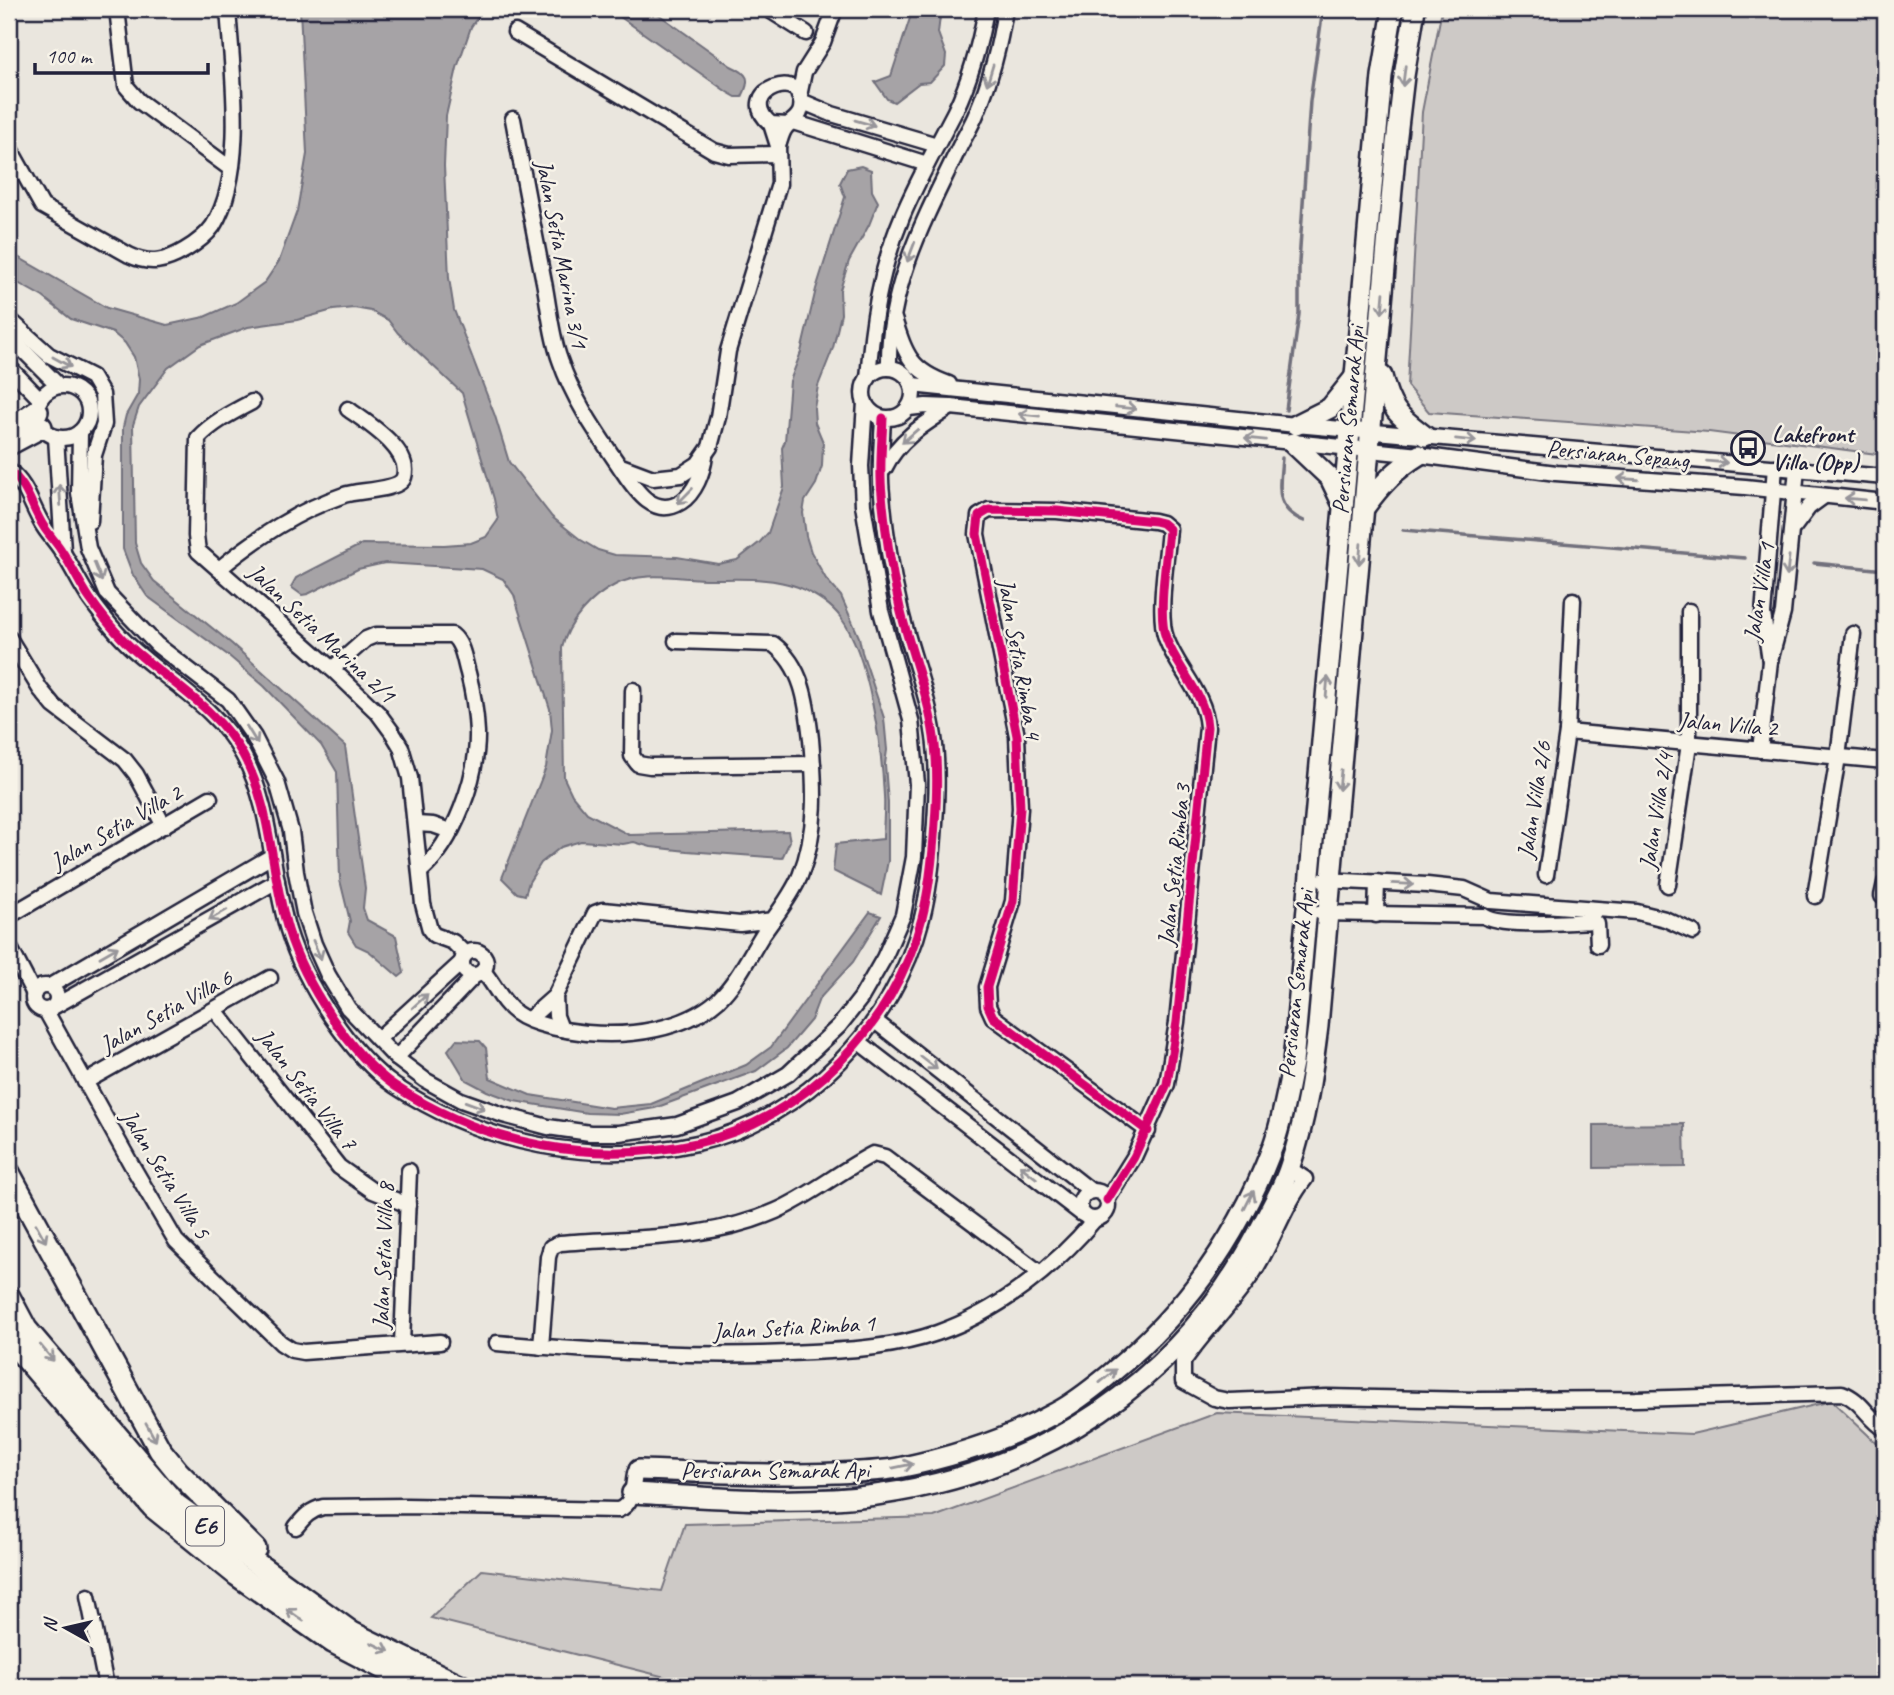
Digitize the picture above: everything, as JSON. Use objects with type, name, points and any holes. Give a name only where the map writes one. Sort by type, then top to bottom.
[{"type":"highway","points":[[9,430],[43,419]]},
{"type":"highway","points":[[9,444],[43,419]]},
{"type":"highway","points":[[9,1173],[160,1450],[246,1541],[352,1633]]},
{"type":"highway","name":"E6","points":[[9,1297],[26,1329],[176,1505],[352,1633],[461,1686]]},
{"type":"highway","name":"E6","points":[[9,1334],[16,1347],[153,1507],[237,1575],[333,1642],[417,1686]]},
{"type":"main road","name":"Persiaran Semarak Api","points":[[639,1470],[816,1474],[898,1468],[998,1441],[1058,1412],[1128,1360],[1195,1289],[1222,1250],[1251,1197],[1274,1143],[1293,1063],[1382,76],[1393,9]]},
{"type":"main road","name":"Persiaran Semarak Api","points":[[632,1493],[814,1499],[875,1495],[940,1481],[1010,1460],[1064,1436],[1125,1394],[1192,1331],[1241,1263],[1290,1169],[1310,1089],[1318,1026],[1398,131],[1415,9]]},
{"type":"main road","points":[[1378,358],[1388,400],[1398,414],[1425,436]]},
{"type":"main road","points":[[1343,504],[1330,478],[1295,434],[1330,408],[1354,377]]},
{"type":"main road","points":[[1364,509],[1380,486],[1397,469],[1419,455]]},
{"type":"street","points":[[117,9],[126,86],[139,101],[231,169]]},
{"type":"street","points":[[9,147],[42,206],[144,262],[162,260],[178,254],[213,226],[223,202],[231,169],[235,115],[228,9]]},
{"type":"street","points":[[768,9],[806,33],[815,54]]},
{"type":"street","points":[[778,150],[790,124],[800,113],[804,72],[835,9]]},
{"type":"street","points":[[868,379],[877,293],[901,218],[956,109],[970,71],[986,9]]},
{"type":"street","points":[[889,368],[888,347],[903,271],[920,227],[976,115],[991,76],[1005,9]]},
{"type":"street","points":[[806,33],[829,25]]},
{"type":"street","points":[[515,32],[714,151],[729,155],[778,150]]},
{"type":"street","points":[[619,466],[653,478],[684,474],[705,456],[710,447],[729,351],[779,184],[778,150],[771,124],[762,113],[761,99],[770,88],[784,85],[804,72]]},
{"type":"street","points":[[784,85],[813,107],[960,146]]},
{"type":"street","name":"Jalan Setia Marina 3/1","points":[[513,119],[557,353],[602,444],[645,500]]},
{"type":"street","points":[[771,124],[790,124],[927,164]]},
{"type":"street","points":[[901,218],[920,227]]},
{"type":"street","points":[[893,314],[908,358],[916,368],[929,377],[970,392]]},
{"type":"street","points":[[9,319],[49,355],[92,377],[102,394],[104,424],[94,456],[88,548]]},
{"type":"street","points":[[9,336],[59,386]]},
{"type":"street","points":[[9,368],[43,419],[64,438],[80,432]]},
{"type":"street","points":[[64,553],[43,419],[45,393],[59,386],[78,390],[89,406],[89,416],[80,432],[79,493],[88,548],[107,593],[157,645],[228,700],[254,737],[277,782],[291,831],[304,913],[314,944],[328,975],[348,1008],[396,1058],[425,1080],[461,1100],[503,1115],[548,1127],[590,1133],[677,1125],[738,1103],[788,1074],[839,1026],[861,998],[884,958],[902,915],[914,857],[918,784],[911,720],[881,611],[863,505],[861,466],[864,386],[868,379],[873,373],[889,368],[903,373],[912,385],[914,393],[909,408]]},
{"type":"street","points":[[912,385],[1295,434]]},
{"type":"street","name":"Jalan Setia Marina 2/1","points":[[252,402],[205,430],[198,438],[198,551],[378,713],[401,747],[410,778],[424,904],[430,930],[434,935],[453,942],[464,958]]},
{"type":"street","points":[[865,402],[869,410],[883,418],[897,416],[909,408],[951,407],[1348,439]]},
{"type":"street","points":[[881,475],[891,456],[903,442],[951,407]]},
{"type":"street","points":[[219,569],[252,542],[291,517],[340,496],[385,488],[404,478],[399,454],[384,435],[348,409]]},
{"type":"street","points":[[9,471],[24,485],[43,526],[64,553],[80,584],[106,622],[139,655],[214,716],[241,751],[261,792],[289,932],[308,978],[335,1022],[367,1060],[393,1084],[462,1121],[501,1137],[547,1148],[590,1153],[664,1151],[728,1136],[779,1109],[810,1087],[859,1042],[875,1021],[905,968],[922,920],[933,860],[937,797],[935,739],[922,683],[899,607],[882,495],[883,418]]},
{"type":"street","name":"Persiaran Sepang","points":[[1348,439],[1371,430],[1885,477]]},
{"type":"street","name":"Persiaran Sepang","points":[[1348,439],[1369,450],[1556,474],[1745,487],[1885,502]]},
{"type":"street","points":[[653,478],[645,500],[670,507],[689,496],[704,469],[705,456]]},
{"type":"street","name":"Jalan Villa 1","points":[[1770,661],[1763,614],[1775,467]]},
{"type":"street","name":"Jalan Villa 1","points":[[1760,750],[1770,661],[1783,613],[1797,469]]},
{"type":"street","points":[[1745,487],[1763,505],[1771,533]]},
{"type":"street","points":[[1792,531],[1809,507],[1824,496]]},
{"type":"street","name":"Jalan Setia Rimba 4","points":[[1148,1131],[993,1017],[988,1006],[987,987],[1013,901],[1020,808],[1017,736],[977,534],[978,516],[989,510],[1057,511],[1154,521],[1169,529]]},
{"type":"street","name":"Jalan Setia Rimba 3","points":[[1107,1200],[1148,1131],[1167,1084],[1175,1034],[1207,727],[1206,713],[1166,640],[1162,624],[1169,529]]},
{"type":"street","name":"Jalan Villa 2/6","points":[[1546,875],[1567,732],[1573,600]]},
{"type":"street","name":"Jalan Villa 2/4","points":[[1668,885],[1689,744],[1689,611]]},
{"type":"street","points":[[1815,896],[1838,757],[1853,634]]},
{"type":"street","points":[[332,669],[366,639],[376,635],[452,635],[460,644],[473,693],[477,733],[470,779],[450,831],[431,862],[420,872]]},
{"type":"street","points":[[9,638],[40,689],[54,706],[125,760],[136,774],[164,826]]},
{"type":"street","points":[[464,958],[464,970],[479,973],[519,1015],[561,1029],[606,1035],[680,1022],[718,1000],[733,982],[793,888],[807,853],[816,786],[809,716],[803,689],[793,664],[783,651],[773,644],[676,641]]},
{"type":"street","points":[[633,690],[632,756],[638,764],[813,764]]},
{"type":"street","name":"Jalan Villa 2","points":[[1567,732],[1885,761]]},
{"type":"street","name":"Jalan Setia Villa 2","points":[[9,916],[210,798]]},
{"type":"street","points":[[416,824],[433,825],[450,831]]},
{"type":"street","points":[[34,994],[38,988],[50,986],[272,856]]},
{"type":"street","points":[[1310,879],[1464,889],[1491,901],[1637,912],[1665,926],[1693,932]]},
{"type":"street","points":[[9,946],[34,994],[34,1004],[42,1010],[51,1008],[277,881]]},
{"type":"street","points":[[1376,915],[1377,882]]},
{"type":"street","points":[[1484,916],[1491,901]]},
{"type":"street","points":[[529,1019],[555,996],[595,913],[603,910],[740,924],[773,920]]},
{"type":"street","points":[[1307,913],[1484,916],[1491,921],[1594,921],[1597,924],[1598,945]]},
{"type":"street","points":[[740,924],[753,950]]},
{"type":"street","points":[[378,1039],[464,958],[475,951],[481,952],[487,961],[479,973],[396,1058]]},
{"type":"street","name":"Jalan Setia Villa 6","points":[[85,1082],[270,978]]},
{"type":"street","points":[[50,986],[58,995],[51,1008]]},
{"type":"street","points":[[555,996],[556,1016],[561,1029]]},
{"type":"street","name":"Jalan Setia Villa 5","points":[[51,1008],[85,1082],[181,1248],[281,1343],[292,1350],[303,1352],[440,1342]]},
{"type":"street","name":"Jalan Setia Villa 7","points":[[215,1010],[338,1167],[373,1191],[408,1205]]},
{"type":"street","points":[[875,1021],[1091,1191],[1101,1193],[1107,1200],[1105,1212],[1089,1217]]},
{"type":"street","points":[[880,1059],[896,1037]]},
{"type":"street","points":[[859,1042],[1089,1217]]},
{"type":"street","points":[[541,1347],[551,1247],[560,1243],[671,1237],[733,1226],[777,1210],[873,1154],[885,1157],[1039,1272]]},
{"type":"street","points":[[1290,1169],[1305,1179],[1296,1190],[1268,1248],[1240,1292],[1183,1362],[1181,1372],[1184,1381],[1214,1398],[1259,1401],[1327,1397],[1636,1399],[1842,1393],[1858,1401],[1877,1425],[1885,1429]]},
{"type":"street","name":"Jalan Setia Villa 8","points":[[402,1344],[409,1171]]},
{"type":"street","points":[[1089,1217],[1080,1209],[1082,1198],[1091,1191]]},
{"type":"street","name":"Jalan Setia Rimba 1","points":[[497,1343],[694,1355],[865,1349],[937,1333],[997,1304],[1068,1248],[1089,1217]]},
{"type":"street","points":[[296,1527],[314,1508],[323,1507],[406,1506],[606,1511],[623,1509],[632,1493],[635,1473],[639,1470]]},
{"type":"street","points":[[88,1596],[106,1686]]},
{"type":"shaded area","points":[[300,9],[483,9],[471,27],[457,68],[446,116],[444,166],[449,278],[454,310],[495,416],[509,462],[552,517],[581,540],[598,550],[615,555],[677,557],[718,564],[737,560],[768,533],[784,487],[782,448],[785,441],[790,381],[801,352],[816,289],[845,197],[840,183],[847,169],[861,166],[871,170],[872,191],[878,202],[849,261],[840,290],[841,314],[833,348],[818,386],[814,408],[815,423],[823,442],[822,466],[816,484],[805,501],[803,513],[811,552],[826,579],[841,596],[859,637],[884,718],[887,750],[885,764],[888,861],[881,895],[833,871],[836,844],[883,839],[884,801],[880,754],[866,678],[851,634],[837,613],[816,596],[798,587],[757,579],[639,577],[615,585],[589,603],[569,629],[562,648],[564,778],[572,795],[587,813],[629,835],[788,831],[790,841],[782,858],[687,851],[634,842],[623,844],[581,841],[561,847],[541,863],[529,882],[525,895],[517,893],[502,878],[546,767],[552,730],[550,709],[514,595],[503,579],[482,569],[385,563],[358,569],[308,594],[302,595],[291,587],[296,578],[362,544],[471,543],[486,537],[498,520],[462,393],[398,333],[388,320],[371,311],[354,308],[333,310],[297,320],[248,327],[200,345],[168,368],[139,407],[133,425],[135,543],[141,563],[154,581],[232,644],[345,746],[365,888],[363,908],[367,920],[396,936],[404,973],[399,977],[369,951],[356,945],[348,932],[350,921],[340,880],[337,772],[321,745],[264,686],[229,656],[147,596],[133,575],[123,549],[123,427],[126,415],[138,394],[139,379],[134,357],[125,343],[113,333],[71,319],[43,297],[9,278],[9,252],[107,308],[167,325],[204,317],[236,303],[265,282],[279,261],[297,211],[307,154]]},
{"type":"shaded area","points":[[609,9],[651,9],[742,72],[747,78],[747,86],[742,97],[727,92]]},
{"type":"shaded area","points":[[913,9],[941,9],[938,33],[946,55],[945,66],[930,82],[919,83],[894,102],[887,99],[875,82],[891,76]]},
{"type":"shaded area","points":[[1442,9],[1833,9],[1885,17],[1885,455],[1709,432],[1429,412],[1407,386],[1422,112]]},
{"type":"shaded area","points":[[870,912],[881,916],[853,962],[819,999],[811,1020],[787,1048],[756,1071],[655,1108],[620,1114],[587,1113],[514,1101],[466,1080],[448,1050],[456,1040],[480,1041],[486,1048],[490,1078],[530,1095],[611,1108],[651,1104],[746,1065],[771,1047]]},
{"type":"shaded area","points":[[1684,1124],[1685,1167],[1594,1168],[1594,1125]]},
{"type":"shaded area","points":[[1832,1401],[1884,1450],[1885,1686],[701,1686],[431,1618],[482,1570],[662,1591],[685,1524],[934,1517],[1217,1413],[1692,1434]]},
{"type":"waterway","points":[[1286,410],[1299,314],[1299,262],[1310,101],[1323,9]]},
{"type":"waterway","points":[[1282,458],[1280,487],[1283,503],[1287,510],[1304,521]]},
{"type":"waterway","points":[[1403,530],[1745,558]]},
{"type":"waterway","points":[[1814,563],[1885,570]]},
{"type":"cycle path","points":[[9,471],[21,483],[44,527],[107,622],[134,650],[210,713],[243,755],[253,776],[266,819],[282,908],[295,950],[331,1016],[378,1073],[429,1106],[502,1136],[579,1151],[658,1150],[697,1143],[737,1131],[774,1113],[809,1089],[840,1062],[867,1030],[891,995],[909,957],[922,918],[931,871],[936,758],[928,704],[900,608],[889,551],[881,485],[883,418]]},
{"type":"cycle path","points":[[1107,1200],[1134,1157],[1167,1084],[1177,1022],[1207,727],[1205,715],[1163,628],[1162,600],[1169,529],[1154,521],[1057,511],[989,510],[979,516],[977,534],[1017,736],[1020,808],[1013,901],[987,987],[988,1006],[993,1017],[1148,1131]]},
{"type":"place","name":"Lakefront Villa (Opp)","points":[[1748,448]]}]
